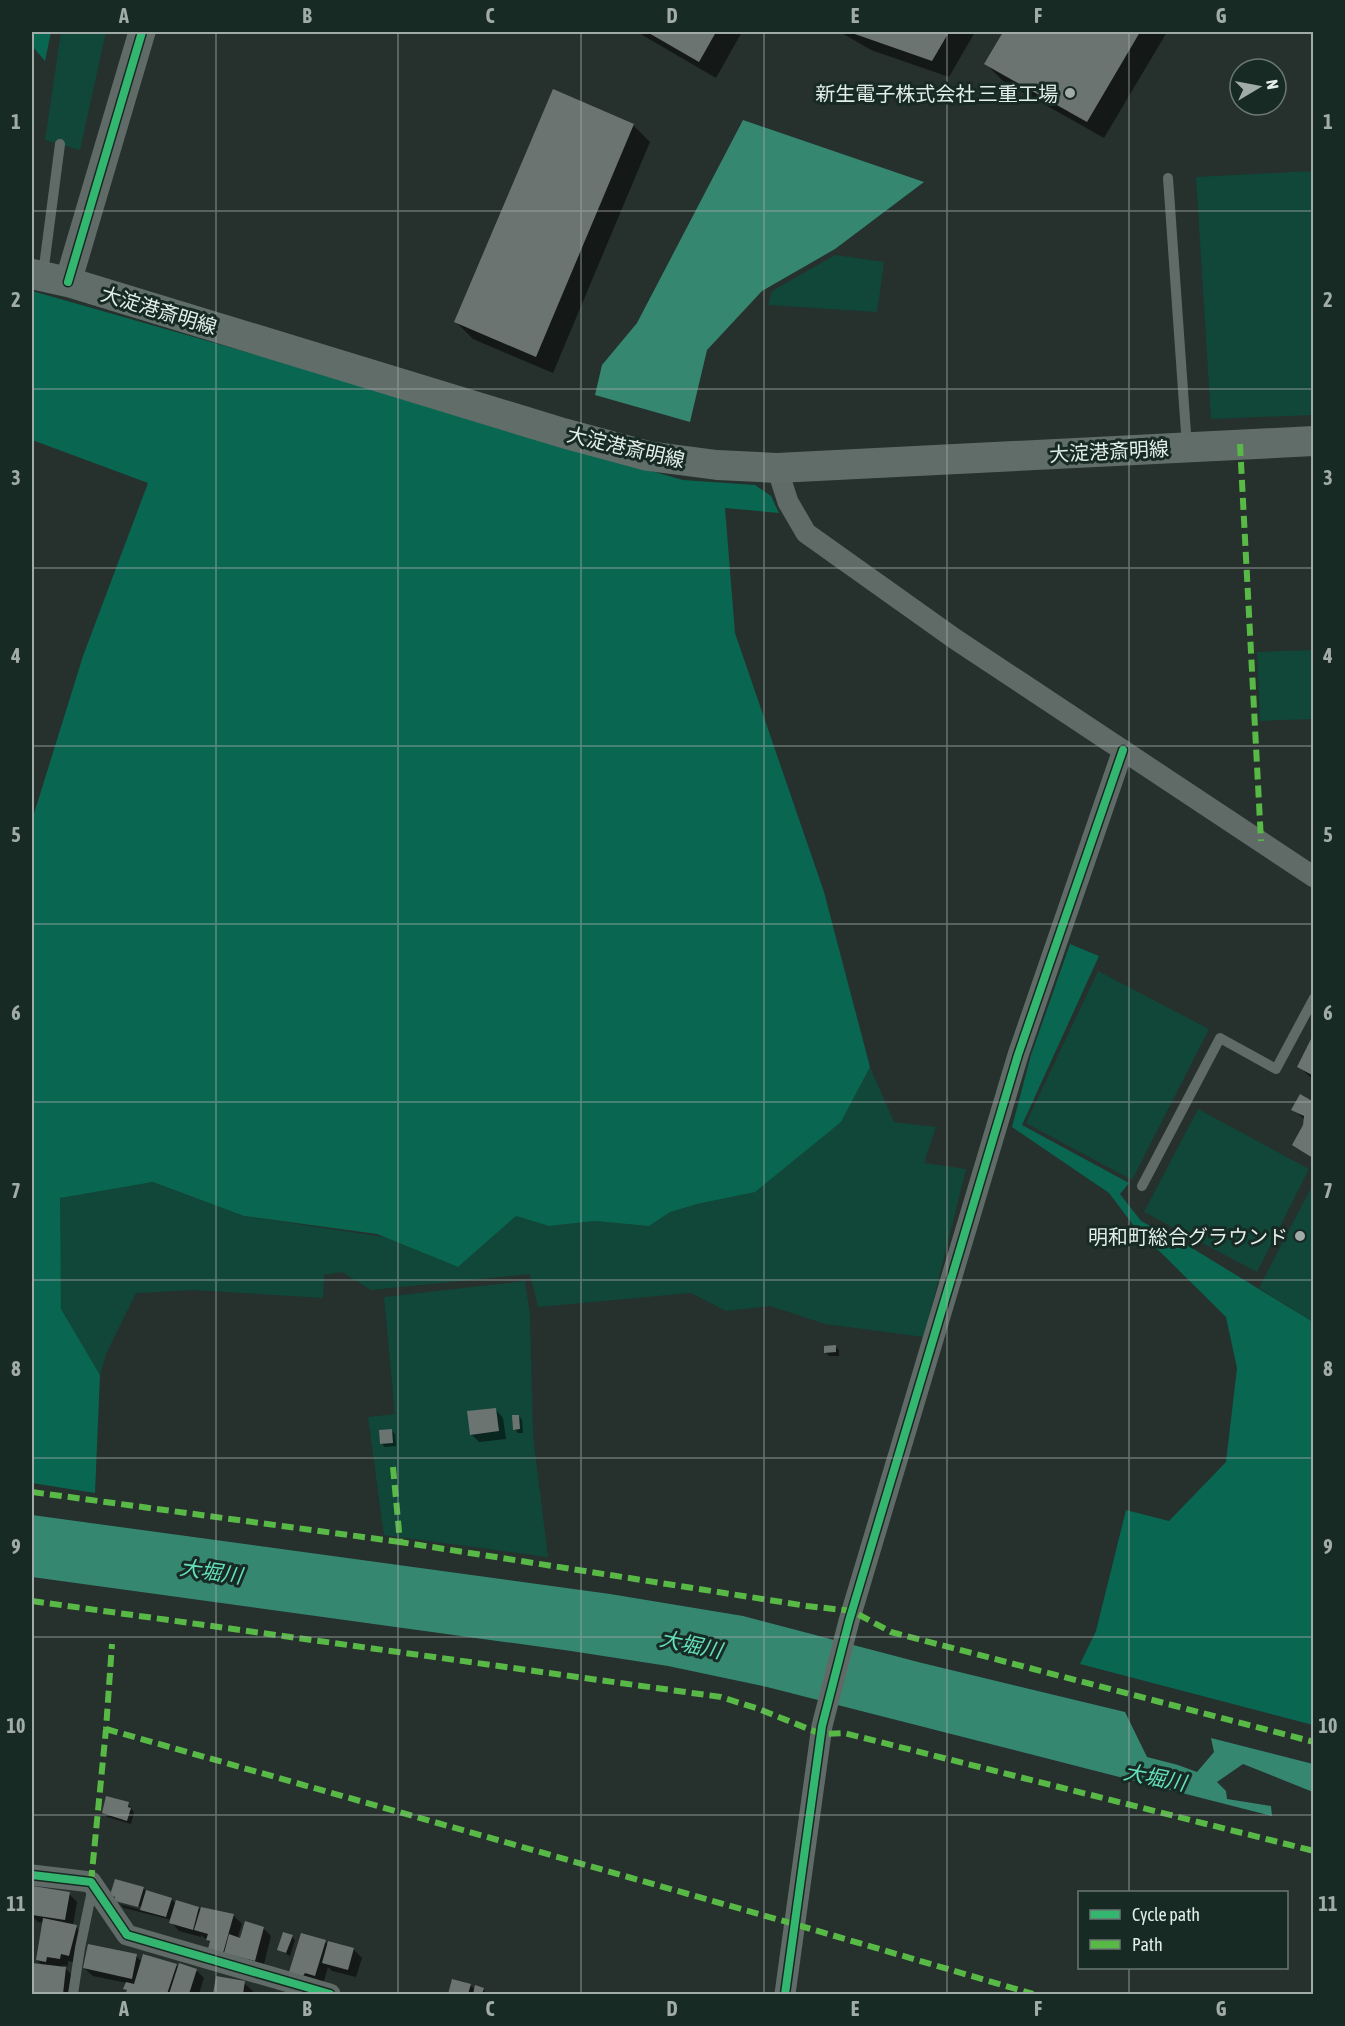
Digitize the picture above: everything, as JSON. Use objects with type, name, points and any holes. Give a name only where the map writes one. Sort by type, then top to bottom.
[{"type":"main road","name":"大淀港斎明線","points":[[47,278],[563,433],[648,456],[717,465],[777,468],[1314,441]]},
{"type":"street","points":[[47,278],[142,32]]},
{"type":"street","points":[[777,468],[788,502],[806,533],[955,639],[1314,876]]},
{"type":"street","points":[[785,1995],[822,1726],[849,1621],[1018,1055],[1123,750]]},
{"type":"street","points":[[32,1875],[91,1882],[127,1935],[330,1995]]},
{"type":"lane","points":[[47,278],[60,144]]},
{"type":"lane","points":[[1168,178],[1187,447]]},
{"type":"lane","points":[[1142,1186],[1220,1038],[1276,1068],[1314,998]]},
{"type":"lane","points":[[73,1995],[93,1886]]},
{"type":"shaded area","points":[[32,32],[51,32],[45,61],[32,46]]},
{"type":"shaded area","points":[[61,32],[106,32],[80,150],[45,140]]},
{"type":"shaded area","points":[[1313,171],[1313,415],[1211,419],[1196,177]]},
{"type":"shaded area","points":[[835,255],[884,262],[877,312],[768,305],[772,291]]},
{"type":"shaded area","points":[[32,291],[683,480],[755,485],[771,496],[779,513],[725,508],[735,633],[824,892],[870,1067],[841,1122],[755,1192],[670,1212],[649,1226],[595,1221],[549,1226],[516,1216],[458,1267],[377,1234],[244,1216],[153,1182],[60,1198],[61,1309],[100,1375],[95,1493],[32,1483],[32,820],[83,656],[148,483],[32,440]]},
{"type":"shaded area","points":[[1313,650],[1313,719],[1260,721],[1257,652]]},
{"type":"shaded area","points":[[1070,944],[1099,956],[1022,1125],[1129,1183],[1120,1194],[1141,1221],[1187,1245],[1313,1322],[1313,1725],[1080,1664],[1096,1631],[1126,1510],[1169,1521],[1226,1462],[1237,1368],[1226,1317],[1134,1226],[1109,1193],[1012,1127],[1031,1055]]},
{"type":"shaded area","points":[[1098,971],[1209,1029],[1132,1180],[1026,1123]]},
{"type":"shaded area","points":[[870,1067],[894,1122],[936,1127],[924,1163],[966,1169],[924,1337],[825,1324],[770,1306],[726,1311],[691,1293],[538,1307],[530,1274],[371,1290],[342,1272],[324,1275],[323,1298],[194,1290],[136,1293],[107,1352],[100,1375],[61,1309],[59,1198],[153,1182],[244,1216],[384,1237],[458,1267],[516,1216],[549,1226],[595,1221],[649,1226],[669,1212],[701,1203],[841,1122]]},
{"type":"shaded area","points":[[1198,1109],[1309,1169],[1257,1272],[1144,1212]]},
{"type":"shaded area","name":"明和町総合グラウンド","points":[[1313,1184],[1313,1322],[1259,1288]]},
{"type":"shaded area","points":[[525,1281],[530,1315],[533,1436],[548,1557],[384,1535],[368,1417],[395,1414],[384,1297]]},
{"type":"water","points":[[743,120],[924,182],[835,249],[762,291],[707,350],[690,422],[595,395],[602,365],[637,323]]},
{"type":"water","name":"大堀川","points":[[32,1515],[610,1594],[743,1616],[918,1662],[1125,1712],[1147,1757],[1197,1772],[1214,1752],[1211,1738],[1313,1764],[1313,1792],[1243,1764],[1217,1782],[1226,1791],[1227,1799],[1271,1806],[1272,1816],[767,1687],[668,1666],[32,1577]]},
{"type":"building","points":[[647,32],[716,32],[699,62]]},
{"type":"building","name":"新生電子株式会社 三重工場","points":[[849,32],[949,32],[932,61]]},
{"type":"building","name":"新生電子株式会社 三重工場","points":[[1003,32],[1140,32],[1087,122],[984,64]]},
{"type":"building","points":[[553,89],[634,124],[536,357],[454,322]]},
{"type":"building","points":[[1314,1033],[1314,1076],[1297,1067]]},
{"type":"building","points":[[1300,1094],[1314,1102],[1314,1153],[1311,1157],[1292,1145],[1303,1125],[1304,1116],[1291,1110]]},
{"type":"building","points":[[836,1345],[836,1352],[824,1353],[824,1346]]},
{"type":"building","points":[[496,1408],[499,1431],[470,1435],[467,1411]]},
{"type":"building","points":[[512,1415],[519,1415],[520,1429],[513,1430]]},
{"type":"building","points":[[392,1429],[393,1443],[380,1444],[379,1430]]},
{"type":"building","points":[[106,1796],[129,1802],[128,1807],[131,1808],[127,1821],[102,1813]]},
{"type":"building","points":[[115,1879],[144,1887],[138,1907],[115,1901],[115,1897],[110,1895]]},
{"type":"building","points":[[33,1886],[70,1892],[65,1920],[32,1915]]},
{"type":"building","points":[[146,1890],[172,1898],[166,1917],[140,1910]]},
{"type":"building","points":[[176,1900],[199,1907],[193,1930],[169,1923]]},
{"type":"building","points":[[201,1907],[234,1914],[223,1953],[208,1949],[210,1941],[206,1940],[208,1934],[194,1930]]},
{"type":"building","points":[[43,1918],[77,1925],[69,1956],[61,1954],[60,1959],[47,1957],[46,1962],[36,1960]]},
{"type":"building","points":[[245,1921],[264,1927],[255,1961],[224,1953],[229,1934],[240,1938]]},
{"type":"building","points":[[283,1932],[293,1935],[286,1953],[277,1950]]},
{"type":"building","points":[[301,1933],[326,1940],[315,1976],[305,1973],[303,1976],[289,1972]]},
{"type":"building","points":[[328,1941],[354,1948],[348,1970],[322,1963]]},
{"type":"building","points":[[88,1944],[137,1954],[132,1979],[83,1968]]},
{"type":"building","points":[[143,1954],[177,1964],[167,1994],[125,1994],[127,1990],[123,1989],[126,1982],[134,1984]]},
{"type":"building","points":[[32,1963],[66,1967],[63,1994],[32,1994]]},
{"type":"building","points":[[179,1963],[197,1969],[189,1994],[169,1994]]},
{"type":"building","points":[[216,1976],[245,1981],[243,1994],[213,1994]]},
{"type":"building","points":[[452,1979],[471,1984],[468,1994],[448,1994]]},
{"type":"building","points":[[475,1985],[484,1988],[482,1994],[473,1994]]},
{"type":"marked path","points":[[1240,444],[1261,841]]},
{"type":"marked path","points":[[393,1467],[400,1542],[807,1606],[852,1611],[891,1632],[1314,1742]]},
{"type":"marked path","points":[[32,1492],[400,1542]]},
{"type":"marked path","points":[[32,1601],[721,1697],[759,1709],[821,1734],[844,1733],[1314,1851]]},
{"type":"marked path","points":[[91,1882],[112,1644]]},
{"type":"marked path","points":[[106,1729],[1033,1994]]},
{"type":"cycle path","points":[[68,282],[142,32]]},
{"type":"cycle path","points":[[785,1994],[822,1726],[849,1621],[1018,1055],[1123,750]]},
{"type":"cycle path","points":[[32,1875],[91,1882],[127,1935],[330,1994]]},
{"type":"place","name":"新生電子株式会社 三重工場","points":[[1070,93]]},
{"type":"place","name":"明和町総合グラウンド","points":[[1300,1236]]}]
